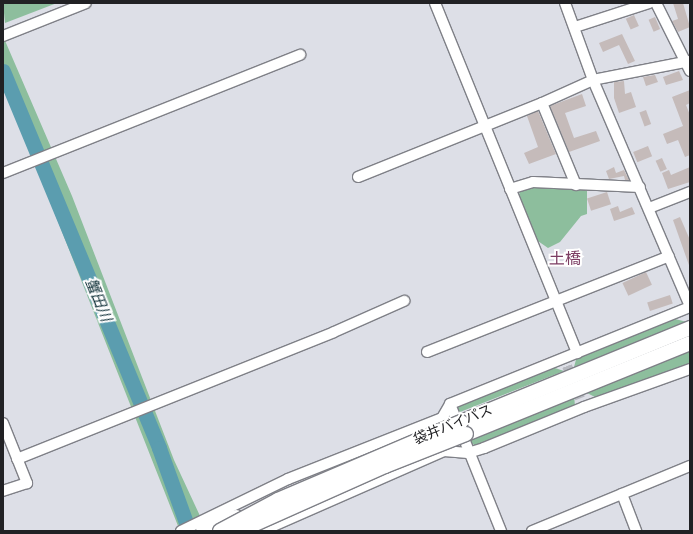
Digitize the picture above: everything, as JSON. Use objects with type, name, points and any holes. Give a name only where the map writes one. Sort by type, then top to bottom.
[{"type":"highway","name":"袋井バイパス","points":[[239,531],[464,428],[690,328]]},
{"type":"highway","name":"袋井バイパス","points":[[464,428],[690,343]]},
{"type":"highway","name":"袋井バイパス","points":[[220,531],[257,522]]},
{"type":"highway","points":[[203,531],[257,522]]},
{"type":"highway","points":[[245,531],[257,522]]},
{"type":"street","points":[[3,36],[86,3]]},
{"type":"street","points":[[435,3],[577,353]]},
{"type":"street","points":[[181,531],[206,517],[288,480],[442,418],[450,404],[566,362],[577,353],[690,307],[593,80],[565,3]]},
{"type":"street","points":[[575,27],[649,3]]},
{"type":"street","points":[[358,176],[542,103],[593,80],[689,64],[656,3]]},
{"type":"street","points":[[3,173],[67,146],[300,55]]},
{"type":"street","points":[[542,103],[576,185]]},
{"type":"street","points":[[510,189],[533,182],[640,188]]},
{"type":"street","points":[[649,208],[690,192]]},
{"type":"street","points":[[427,352],[669,256]]},
{"type":"street","points":[[17,459],[334,332],[404,301]]},
{"type":"street","points":[[257,522],[444,451],[468,453],[582,403],[690,369]]},
{"type":"street","points":[[450,404],[468,453],[501,531]]},
{"type":"street","points":[[3,423],[27,483],[3,491]]},
{"type":"street","points":[[532,531],[690,466]]},
{"type":"street","points":[[622,494],[636,531]]},
{"type":"green space","points":[[3,3],[57,3],[5,23]]},
{"type":"green space","points":[[3,36],[72,196],[174,460],[207,531],[180,531],[3,82]]},
{"type":"green space","points":[[523,185],[574,186],[587,191],[587,214],[581,216],[560,242],[548,248],[535,239],[518,197]]},
{"type":"green space","points":[[675,319],[687,322],[574,367],[577,356]]},
{"type":"green space","points":[[690,350],[690,363],[597,398],[583,391]]},
{"type":"green space","points":[[552,367],[564,371],[455,414],[453,403]]},
{"type":"green space","points":[[574,395],[575,406],[475,446],[469,440]]},
{"type":"building","points":[[673,3],[683,3],[690,27],[678,32],[672,21],[678,19]]},
{"type":"building","points":[[634,15],[639,26],[631,30],[626,19]]},
{"type":"building","points":[[655,17],[660,29],[654,32],[649,20]]},
{"type":"building","points":[[622,34],[635,61],[628,64],[619,45],[603,52],[599,43]]},
{"type":"building","points":[[679,71],[683,80],[666,85],[663,77]]},
{"type":"building","points":[[655,75],[658,82],[646,86],[643,77]]},
{"type":"building","points":[[624,81],[625,94],[631,92],[636,107],[619,113],[614,98],[614,82]]},
{"type":"building","points":[[690,90],[690,103],[686,105],[690,115],[690,155],[685,157],[678,140],[667,144],[663,134],[683,126],[672,97]]},
{"type":"building","points":[[582,94],[586,106],[565,113],[574,138],[596,131],[600,141],[569,152],[550,106]]},
{"type":"building","points":[[646,110],[651,124],[645,126],[639,112]]},
{"type":"building","points":[[538,111],[556,154],[529,164],[524,153],[538,147],[527,116]]},
{"type":"building","points":[[648,146],[652,156],[637,162],[633,152]]},
{"type":"building","points":[[662,158],[667,169],[660,172],[656,161]]},
{"type":"building","points":[[614,167],[616,173],[624,170],[629,180],[625,180],[624,176],[609,179],[606,171]]},
{"type":"building","points":[[690,167],[690,182],[668,189],[662,173],[669,170],[671,175]]},
{"type":"building","points":[[607,192],[611,204],[591,211],[587,198]]},
{"type":"building","points":[[618,206],[620,212],[632,207],[635,214],[614,221],[610,209]]},
{"type":"building","points":[[680,217],[690,240],[690,268],[673,220]]},
{"type":"building","points":[[646,272],[652,285],[628,296],[622,283]]},
{"type":"building","points":[[670,295],[673,304],[650,311],[647,302]]},
{"type":"waterway","name":"蟹田川","points":[[3,71],[159,448],[189,531]]},
{"type":"tunnel","points":[[567,366],[580,398]]},
{"type":"district","name":"土橋","points":[[565,259]]}]
